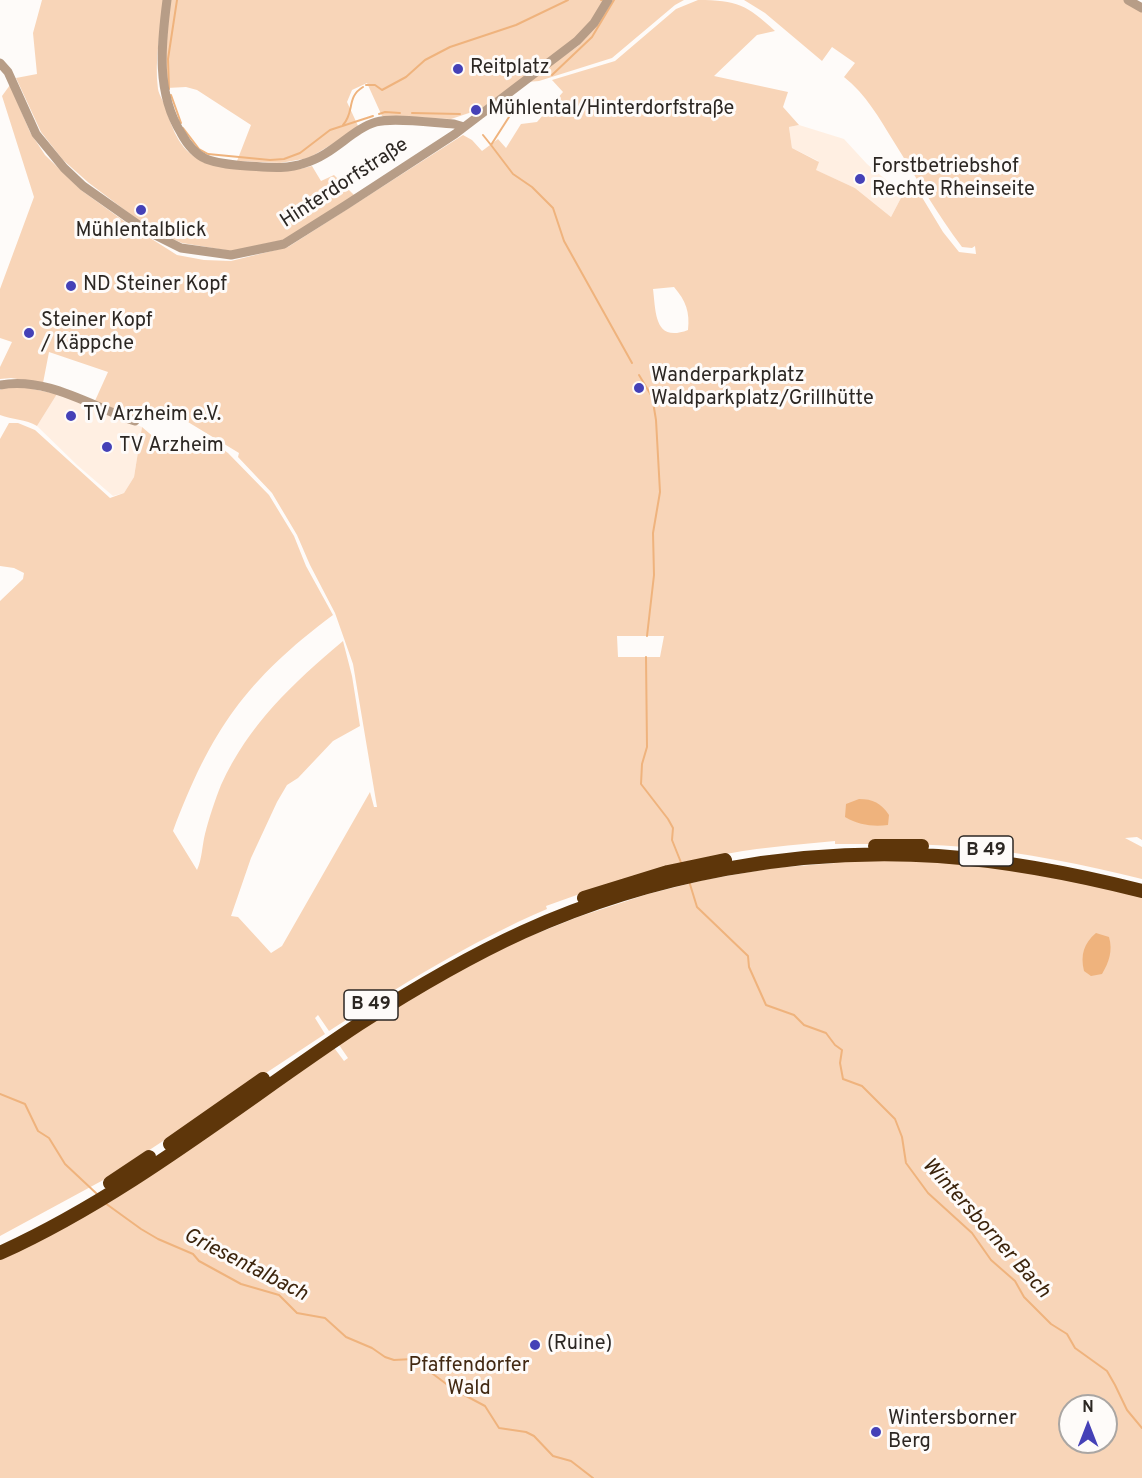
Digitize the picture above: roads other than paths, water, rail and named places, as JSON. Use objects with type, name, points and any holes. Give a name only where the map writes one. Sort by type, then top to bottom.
[{"type":"highway","name":"B 49","points":[[4,1246],[93,1204],[202,1127],[398,999],[487,949],[558,913],[692,877],[748,866],[829,852],[901,846],[969,849],[1042,859],[1142,882]]},
{"type":"highway","name":"B 49","points":[[829,852],[970,859],[1042,868],[1142,891]]},
{"type":"street","points":[[167,0],[162,61],[164,91],[172,117],[181,134],[192,149],[207,159],[237,165],[291,167],[321,157],[361,130],[379,122],[454,124],[464,127]]},
{"type":"street","name":"Hinterdorfstraße","points":[[0,63],[8,72],[36,134],[64,168],[83,186],[147,231],[181,248],[231,255],[284,244],[346,206],[464,127],[577,41],[594,23],[608,0]]},
{"type":"street","points":[[1128,0],[1142,8]]},
{"type":"street","points":[[0,385],[14,382],[46,387],[135,421]]},
{"type":"waterway","points":[[169,89],[168,59],[177,0]]},
{"type":"waterway","points":[[366,85],[375,85],[382,90],[406,77],[425,60],[450,47],[516,25],[568,0]]},
{"type":"waterway","points":[[552,75],[592,37],[614,0]]},
{"type":"waterway","points":[[343,125],[349,115],[354,95],[363,87]]},
{"type":"waterway","points":[[171,95],[181,123]]},
{"type":"waterway","points":[[379,114],[400,113]]},
{"type":"waterway","points":[[412,113],[460,114]]},
{"type":"waterway","points":[[183,128],[199,149],[208,154],[270,160],[284,159],[300,153],[330,130],[373,116]]},
{"type":"waterway","points":[[483,135],[491,145],[509,117]]},
{"type":"waterway","name":"Wintersborner Bach","points":[[491,145],[513,174],[532,187],[553,208],[564,241],[632,363]]},
{"type":"waterway","name":"Wintersborner Bach","points":[[639,375],[653,402],[660,492],[653,533],[654,575],[647,636]]},
{"type":"waterway","name":"Wintersborner Bach","points":[[646,657],[647,747],[642,764],[641,784],[673,828],[672,840],[682,865]]},
{"type":"waterway","name":"Wintersborner Bach","points":[[689,881],[697,907],[748,956],[749,967],[766,1005],[794,1015],[804,1025],[826,1033],[842,1050],[840,1063],[843,1079],[862,1086],[895,1119],[902,1137],[906,1163],[928,1193],[972,1233],[991,1260],[1015,1281],[1024,1297],[1051,1324],[1067,1334],[1075,1348],[1107,1371],[1127,1410],[1142,1428]]},
{"type":"waterway","name":"Griesentalbach","points":[[0,1094],[25,1104],[38,1131],[49,1138],[65,1164],[97,1194]]},
{"type":"waterway","name":"Griesentalbach","points":[[105,1203],[141,1229],[193,1254],[199,1261],[241,1284],[279,1295],[297,1313],[325,1318],[346,1337],[372,1348],[385,1357],[394,1360],[413,1359],[453,1389],[485,1406],[499,1428],[526,1432],[534,1436],[553,1456],[571,1461],[593,1478]]},
{"type":"place","name":"Reitplatz","points":[[458,69]]},
{"type":"place","name":"Mühlental/Hinterdorfstraße","points":[[476,110]]},
{"type":"place","name":"Forstbetriebshof Rechte Rheinseite","points":[[860,179]]},
{"type":"place","name":"Mühlentalblick","points":[[141,210]]},
{"type":"place","name":"ND Steiner Kopf","points":[[71,286]]},
{"type":"place","name":"Steiner Kopf / Käppche","points":[[29,333]]},
{"type":"place","name":"Wanderparkplatz Waldparkplatz/Grillhütte","points":[[639,388]]},
{"type":"place","name":"TV Arzheim e.V.","points":[[71,416]]},
{"type":"place","name":"TV Arzheim","points":[[107,447]]},
{"type":"place","name":"(Ruine)","points":[[535,1345]]},
{"type":"place","name":"Wintersborner Berg","points":[[876,1432]]},
{"type":"park label","name":"Pfaffendorfer Wald","points":[[469,1378]]}]
